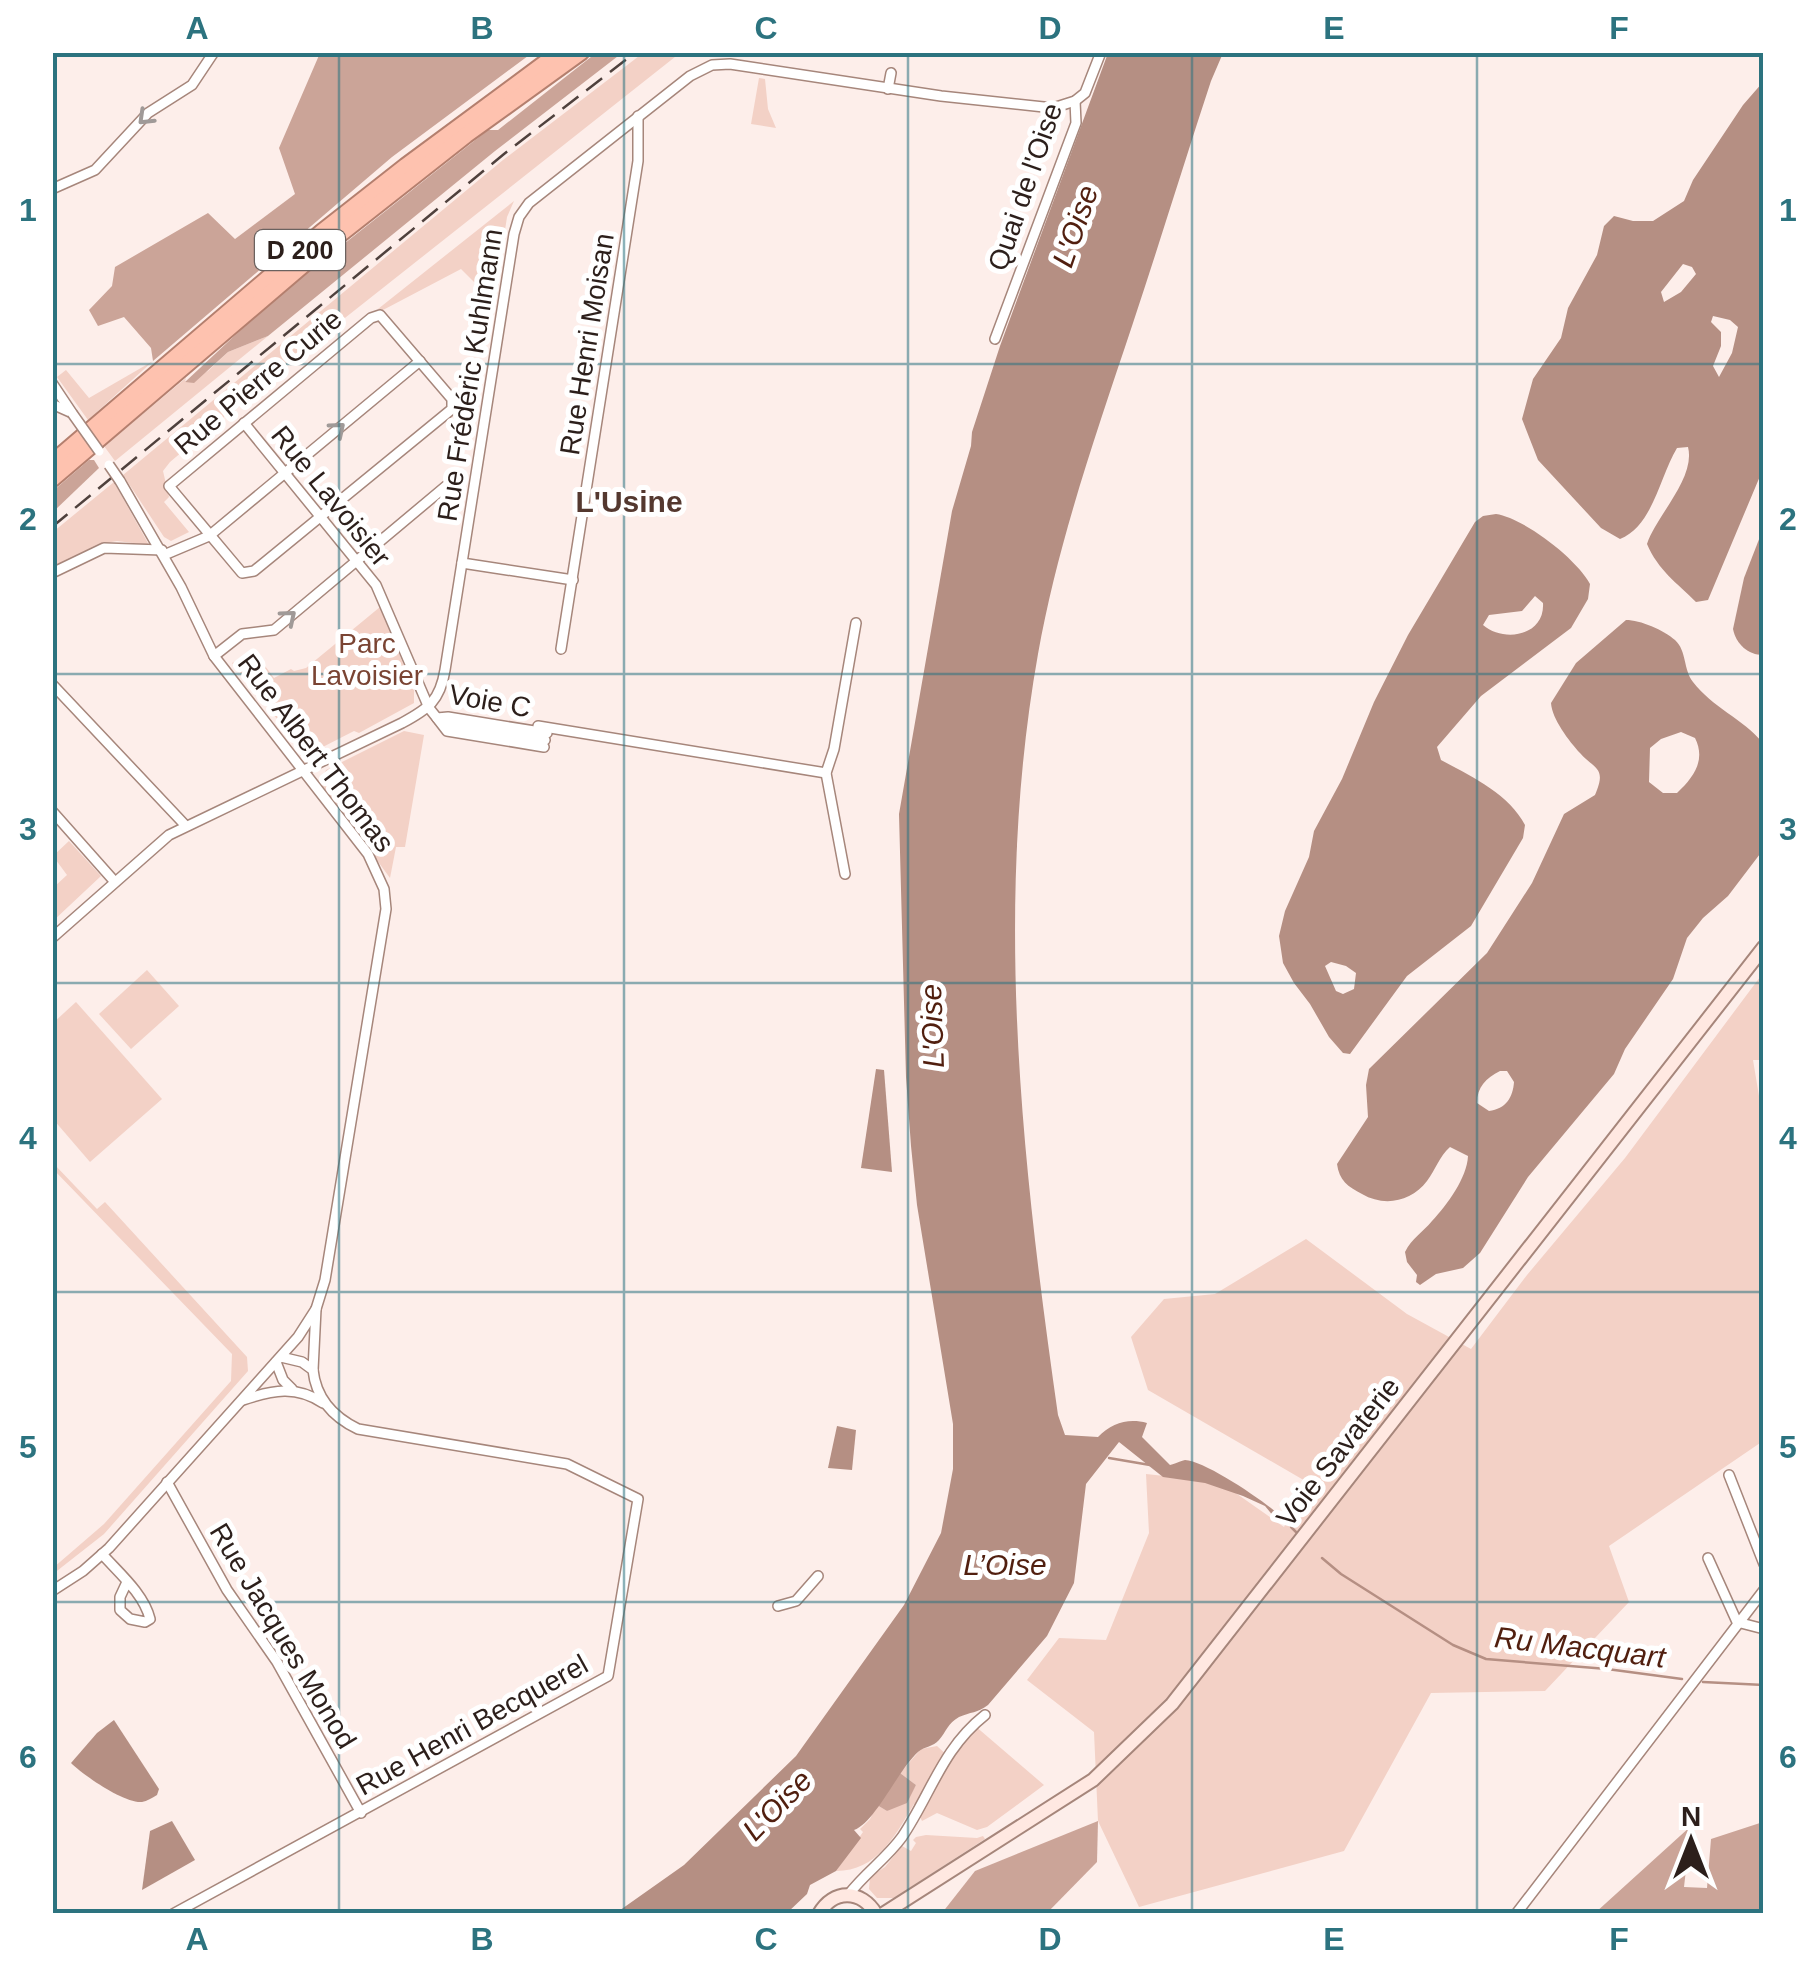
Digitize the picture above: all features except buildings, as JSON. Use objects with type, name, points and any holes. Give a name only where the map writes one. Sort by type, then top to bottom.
[{"type":"highway","name":"D 200","points":[[52,463],[322,232],[560,52]]},
{"type":"highway","name":"D 200","points":[[52,479],[330,242],[466,135],[581,52]]},
{"type":"main road","name":"Voie Savaterie","points":[[879,1914],[1092,1780],[1172,1704],[1764,947]]},
{"type":"main road","points":[[819,1914],[831,1898],[849,1894],[866,1901],[879,1914]]},
{"type":"street","points":[[52,189],[94,170],[148,113],[192,85],[214,52]]},
{"type":"street","name":"Quai de l'Oise","points":[[996,340],[1076,123],[1075,101],[1086,93],[1100,52]]},
{"type":"street","name":"Rue Frédéric Kuhlmann","points":[[428,708],[442,688],[518,217],[532,200],[695,72],[716,64],[1041,108],[1075,101]]},
{"type":"street","points":[[888,89],[890,73]]},
{"type":"street","name":"Rue Henri Moisan","points":[[561,648],[638,162],[638,116]]},
{"type":"street","name":"Rue Pierre Curie","points":[[378,315],[384,317],[420,361],[452,399],[452,409],[248,574],[240,572],[169,486],[378,315]]},
{"type":"street","points":[[52,572],[104,548],[163,553],[209,536],[420,361]]},
{"type":"street","name":"Rue Albert Thomas","points":[[52,383],[120,481],[163,553],[214,656],[371,859],[386,898],[325,1280],[316,1309]]},
{"type":"street","points":[[52,404],[72,413]]},
{"type":"street","name":"Rue Lavoisier","points":[[244,424],[357,560],[382,596],[428,708]]},
{"type":"street","points":[[214,656],[242,634],[274,630],[458,476]]},
{"type":"street","points":[[462,562],[572,580]]},
{"type":"street","points":[[845,874],[826,773],[834,749],[856,623]]},
{"type":"street","points":[[52,684],[186,826]]},
{"type":"street","points":[[52,938],[154,846],[186,826],[428,708],[546,737],[826,773]]},
{"type":"street","name":"Voie C","points":[[428,708],[437,718],[546,737]]},
{"type":"street","points":[[52,811],[116,882]]},
{"type":"street","points":[[52,1590],[102,1554],[278,1360],[316,1309]]},
{"type":"street","points":[[316,1309],[313,1370],[315,1384],[326,1404]]},
{"type":"street","points":[[278,1360],[302,1362],[313,1370]]},
{"type":"street","points":[[278,1360],[284,1380],[326,1404]]},
{"type":"street","points":[[242,1400],[273,1391],[299,1392],[315,1384]]},
{"type":"street","name":"Rue Henri Becquerel","points":[[173,1914],[608,1676],[638,1499],[568,1464],[364,1430],[347,1423],[326,1404]]},
{"type":"street","points":[[1730,1475],[1764,1564]]},
{"type":"street","name":"Rue Jacques Monod","points":[[167,1482],[223,1584],[277,1662],[361,1813]]},
{"type":"street","points":[[102,1554],[126,1582]]},
{"type":"street","points":[[1708,1558],[1737,1622]]},
{"type":"street","points":[[778,1606],[796,1601],[818,1576]]},
{"type":"street","points":[[1516,1914],[1764,1590]]},
{"type":"street","points":[[1737,1622],[1764,1629]]},
{"type":"street","points":[[849,1894],[864,1874],[888,1855],[962,1733],[985,1715]]},
{"type":"green space","points":[[643,53],[680,53],[288,363],[170,462],[163,471],[169,497],[164,502],[189,532],[171,541],[164,537],[123,475],[503,160]]},
{"type":"green space","points":[[759,78],[765,79],[768,109],[776,128],[751,124]]},
{"type":"green space","points":[[514,201],[507,217],[494,302],[461,269],[383,310],[378,309]]},
{"type":"green space","points":[[268,336],[115,461],[104,446],[186,378],[185,382],[208,371],[228,352]]},
{"type":"green space","points":[[153,361],[88,420],[57,377],[66,370],[89,398]]},
{"type":"green space","points":[[114,482],[149,545],[117,541],[100,544],[53,568],[53,532]]},
{"type":"green space","name":"Parc Lavoisier","points":[[380,607],[414,690],[414,703],[359,733],[354,731],[313,752],[302,750],[232,663],[253,650],[274,678],[291,669],[306,668]]},
{"type":"green space","points":[[404,731],[424,735],[405,847],[396,847],[390,878],[320,782],[326,770]]},
{"type":"green space","points":[[69,841],[101,876],[53,921],[53,888],[67,875],[53,856]]},
{"type":"green space","points":[[147,970],[179,1006],[131,1049],[99,1014]]},
{"type":"green space","points":[[1763,973],[1763,1060],[1753,1060],[1764,1126],[1763,1441],[1609,1546],[1629,1602],[1545,1691],[1431,1693],[1344,1851],[1139,1907],[1098,1821],[1094,1732],[1027,1680],[1059,1638],[1106,1640],[1149,1533],[1146,1474],[1220,1482],[1284,1527],[1307,1482],[1148,1390],[1131,1337],[1164,1299],[1215,1294],[1306,1239],[1407,1314],[1471,1349],[1625,1158]]},
{"type":"green space","points":[[76,1002],[162,1099],[90,1162],[53,1119],[53,1023]]},
{"type":"green space","points":[[53,1163],[97,1209],[105,1202],[247,1357],[248,1371],[104,1534],[53,1574],[53,1568],[104,1524],[231,1381],[232,1354],[53,1169]]},
{"type":"green space","points":[[974,1725],[1044,1785],[987,1827],[977,1830],[937,1813],[922,1821],[914,1804],[892,1839],[874,1858],[863,1865],[836,1871],[877,1805],[887,1811],[911,1793],[916,1785],[900,1773],[921,1749],[937,1746],[950,1758]]},
{"type":"green space","points":[[926,1835],[985,1839],[894,1898],[877,1898],[869,1889],[870,1877],[885,1867],[902,1846],[911,1851],[916,1843],[913,1840]]},
{"type":"shaded area","points":[[320,53],[532,53],[392,157],[153,361],[151,348],[124,317],[98,326],[89,310],[112,286],[115,267],[208,213],[235,239],[295,194],[279,148]]},
{"type":"shaded area","points":[[596,53],[622,53],[268,336],[228,352],[194,383],[185,382],[273,300],[488,130],[498,130]]},
{"type":"shaded area","points":[[89,460],[94,460],[99,468],[53,512],[53,491]]},
{"type":"shaded area","points":[[900,1773],[916,1785],[907,1803],[887,1811],[877,1805]]},
{"type":"shaded area","points":[[1098,1821],[1097,1862],[1047,1913],[942,1913],[975,1871]]},
{"type":"shaded area","points":[[1763,1822],[1763,1913],[1595,1913],[1691,1826],[1684,1887],[1707,1888],[1711,1839]]},
{"type":"water","name":"L’Oise","points":[[1108,53],[1223,53],[1079,488],[1038,654],[1024,749],[1015,939],[1024,1130],[1033,1225],[1058,1415],[1065,1435],[1098,1437],[1121,1423],[1147,1423],[1142,1437],[1170,1465],[1185,1460],[1195,1462],[1252,1494],[1284,1519],[1279,1523],[1265,1506],[1243,1496],[1205,1483],[1163,1477],[1119,1442],[1086,1484],[1074,1583],[1047,1636],[988,1705],[955,1719],[937,1742],[910,1760],[870,1817],[854,1830],[861,1838],[836,1871],[810,1885],[807,1894],[787,1913],[616,1913],[684,1865],[796,1756],[904,1605],[941,1533],[953,1469],[953,1424],[911,1146],[899,814],[952,511],[972,432]]},
{"type":"water","points":[[1763,82],[1763,469],[1708,600],[1696,602],[1662,569],[1647,544],[1681,484],[1689,459],[1688,447],[1677,448],[1648,512],[1631,533],[1620,539],[1601,528],[1538,460],[1522,419],[1533,379],[1561,338],[1568,308],[1597,255],[1604,226],[1614,216],[1653,221],[1684,201],[1693,180]],"holes":[[[1683,264],[1692,267],[1696,274],[1681,292],[1664,302],[1661,292]],[[1713,316],[1730,320],[1738,327],[1732,353],[1719,377],[1713,366],[1721,346],[1721,332],[1711,322]]]},
{"type":"water","points":[[1483,516],[1508,517],[1549,541],[1590,584],[1588,599],[1571,628],[1481,696],[1437,747],[1441,760],[1509,804],[1525,825],[1523,838],[1471,926],[1407,976],[1350,1054],[1343,1053],[1283,963],[1279,936],[1285,911],[1309,857],[1314,831],[1342,779],[1374,702],[1408,635],[1475,522]],"holes":[[[1535,596],[1543,603],[1542,614],[1530,629],[1512,635],[1483,625],[1489,615],[1522,611]],[[1331,962],[1356,973],[1354,989],[1343,994],[1336,991],[1325,966]]]},
{"type":"water","points":[[1763,529],[1763,655],[1744,648],[1733,629],[1744,578]]},
{"type":"water","points":[[1626,620],[1652,626],[1675,640],[1693,682],[1763,743],[1763,850],[1728,896],[1687,938],[1673,979],[1625,1049],[1614,1074],[1528,1177],[1480,1253],[1463,1268],[1436,1274],[1420,1285],[1405,1252],[1450,1199],[1468,1156],[1450,1147],[1421,1188],[1405,1198],[1388,1201],[1352,1189],[1342,1179],[1337,1164],[1368,1117],[1369,1069],[1487,953],[1532,883],[1564,814],[1595,795],[1600,779],[1598,770],[1566,736],[1551,703],[1576,663]],"holes":[[[1681,732],[1695,738],[1699,761],[1677,793],[1663,793],[1649,782],[1650,748]],[[1500,1071],[1507,1071],[1514,1082],[1512,1093],[1504,1105],[1489,1111],[1477,1103],[1479,1092]]]},
{"type":"water","points":[[876,1069],[884,1070],[892,1172],[861,1168]]},
{"type":"water","points":[[837,1426],[856,1430],[852,1470],[828,1468]]},
{"type":"water","points":[[114,1720],[159,1789],[157,1795],[146,1801],[115,1794],[71,1763]]},
{"type":"water","points":[[172,1821],[195,1860],[142,1890],[150,1831]]},
{"type":"waterway","name":"Ru Macquart","points":[[1109,1458],[1150,1465]]},
{"type":"waterway","name":"Ru Macquart","points":[[1291,1527],[1296,1532]]},
{"type":"waterway","name":"Ru Macquart","points":[[1322,1558],[1453,1645],[1486,1659],[1682,1679]]},
{"type":"waterway","name":"Ru Macquart","points":[[1703,1682],[1764,1685]]},
{"type":"railway","points":[[52,527],[504,154],[636,52]]},
{"type":"district","name":"L'Usine","points":[[629,501]]},
{"type":"water label","name":"L'Oise","points":[[1075,226]]},
{"type":"water label","name":"L'Oise","points":[[932,1026]]},
{"type":"water label","name":"L'Oise","points":[[777,1805]]}]
